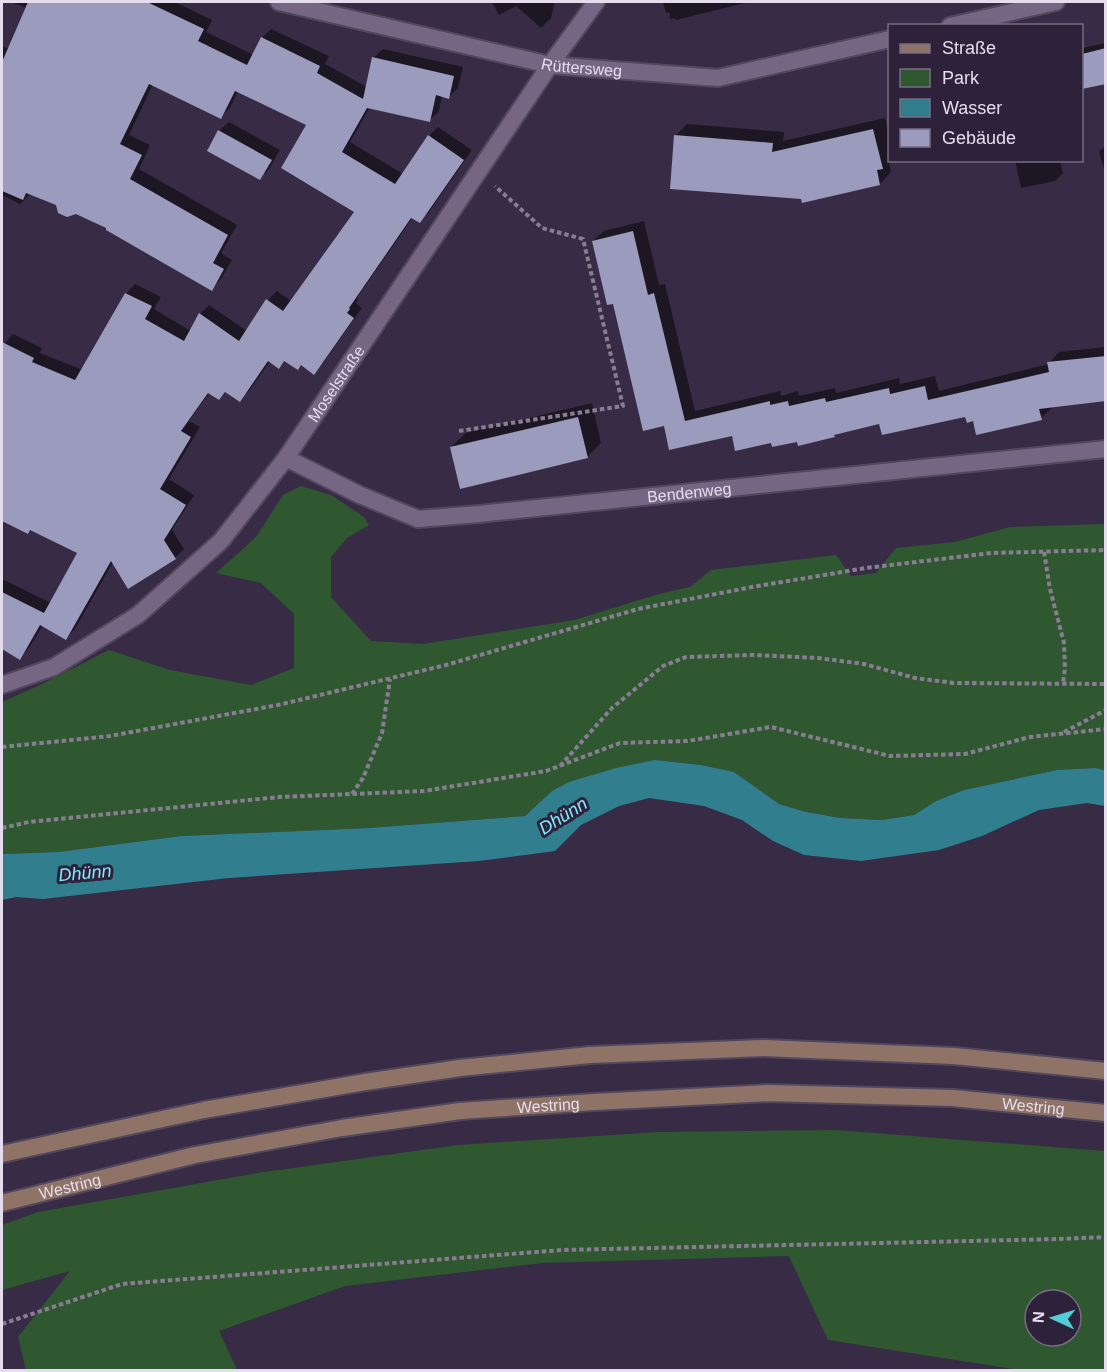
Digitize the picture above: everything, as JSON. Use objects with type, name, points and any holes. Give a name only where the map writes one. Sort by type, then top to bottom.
[{"type":"main road","points":[[2,1154],[204,1110],[365,1082],[460,1068],[590,1055],[763,1048],[954,1056],[1106,1071]]},
{"type":"main road","name":"Westring","points":[[2,1203],[195,1155],[342,1128],[460,1111],[767,1093],[953,1098],[1106,1113]]},
{"type":"street","name":"Rüttersweg","points":[[279,2],[550,65],[717,78],[888,39]]},
{"type":"street","name":"Moselstraße","points":[[2,685],[54,668],[138,615],[221,541],[286,458],[550,65],[596,2]]},
{"type":"street","points":[[959,24],[1056,2]]},
{"type":"street","name":"Bendenweg","points":[[286,458],[360,495],[418,519],[1106,449]]},
{"type":"path","points":[[459,431],[622,406],[583,239],[542,228],[479,172]]},
{"type":"path","points":[[2,747],[110,736],[278,705],[446,665],[638,609],[752,587],[867,568],[991,553],[1106,550]]},
{"type":"path","points":[[1044,552],[1050,589],[1065,643],[1063,684]]},
{"type":"path","points":[[560,766],[612,708],[663,666],[686,657],[754,655],[818,658],[864,664],[915,678],[954,684],[1106,684]]},
{"type":"path","points":[[352,794],[363,778],[382,733],[390,679]]},
{"type":"path","points":[[1061,734],[1106,710]]},
{"type":"path","points":[[2,828],[29,822],[267,799],[424,791],[546,771],[620,743],[687,741],[771,727],[890,756],[965,754],[1030,737],[1106,729]]},
{"type":"path","points":[[2,1324],[122,1284],[562,1250],[1106,1237]]},
{"type":"green space","points":[[301,486],[331,495],[364,517],[369,525],[347,538],[331,557],[331,597],[371,641],[423,644],[574,620],[690,587],[711,570],[836,555],[851,576],[876,573],[896,548],[955,542],[1010,527],[1105,524],[1105,770],[1095,768],[1057,770],[964,790],[936,801],[914,815],[882,820],[841,818],[806,812],[779,804],[734,772],[701,765],[655,760],[552,791],[525,816],[369,828],[181,836],[59,852],[2,854],[2,702],[109,650],[170,670],[251,685],[294,668],[294,614],[261,583],[216,573],[256,537],[283,495]]},
{"type":"green space","points":[[835,1130],[1105,1151],[1105,1370],[1020,1370],[828,1340],[789,1256],[542,1263],[345,1286],[219,1331],[237,1370],[26,1370],[18,1337],[70,1271],[2,1290],[2,1225],[38,1212],[257,1173],[458,1145],[658,1132]]},
{"type":"water","name":"Dhünn","points":[[655,760],[701,765],[734,772],[779,804],[806,812],[841,818],[882,820],[914,815],[936,801],[964,790],[1057,770],[1095,768],[1105,770],[1105,806],[1087,803],[1039,810],[982,836],[939,850],[861,861],[804,855],[773,841],[742,820],[704,806],[649,798],[619,806],[581,825],[555,851],[479,861],[229,878],[43,899],[16,897],[2,900],[2,854],[59,852],[181,836],[369,828],[525,816],[552,791],[569,782],[616,768]]},
{"type":"building","points":[[28,2],[147,2],[204,29],[198,41],[247,65],[261,37],[320,66],[317,73],[363,99],[372,57],[454,76],[449,99],[436,95],[430,122],[367,108],[342,152],[395,184],[428,135],[464,160],[420,223],[411,218],[349,308],[347,313],[354,318],[314,375],[301,365],[298,370],[284,361],[279,369],[268,361],[240,402],[225,392],[219,400],[208,393],[181,431],[191,437],[160,489],[186,505],[164,540],[176,559],[128,589],[111,561],[66,640],[40,625],[20,660],[2,649],[2,592],[44,613],[77,553],[30,530],[28,534],[2,521],[2,342],[34,358],[32,362],[75,380],[125,293],[152,306],[145,319],[184,341],[199,313],[239,341],[266,299],[283,311],[354,212],[281,168],[306,125],[235,91],[221,119],[149,84],[120,144],[142,155],[130,179],[228,235],[213,263],[224,269],[212,291],[106,228],[76,214],[67,217],[58,213],[56,205],[26,193],[23,200],[2,191],[2,62]]},
{"type":"building","points":[[1106,48],[1106,84],[1083,89],[1083,54]]},
{"type":"building","points":[[873,129],[883,169],[877,170],[880,185],[802,203],[801,199],[670,189],[674,135],[773,143],[772,152]]},
{"type":"building","points":[[218,130],[272,160],[260,180],[207,151]]},
{"type":"building","points":[[633,231],[648,295],[654,293],[685,421],[770,401],[770,405],[788,401],[789,406],[825,398],[826,402],[889,388],[890,394],[925,386],[928,400],[1049,372],[1047,362],[1106,356],[1106,401],[1039,409],[1042,420],[976,435],[973,421],[967,423],[965,417],[882,435],[879,424],[798,446],[797,442],[772,447],[771,443],[735,451],[732,436],[669,450],[664,426],[643,431],[613,304],[607,305],[592,241]]},
{"type":"building","points":[[578,417],[588,458],[460,489],[450,447]]}]
